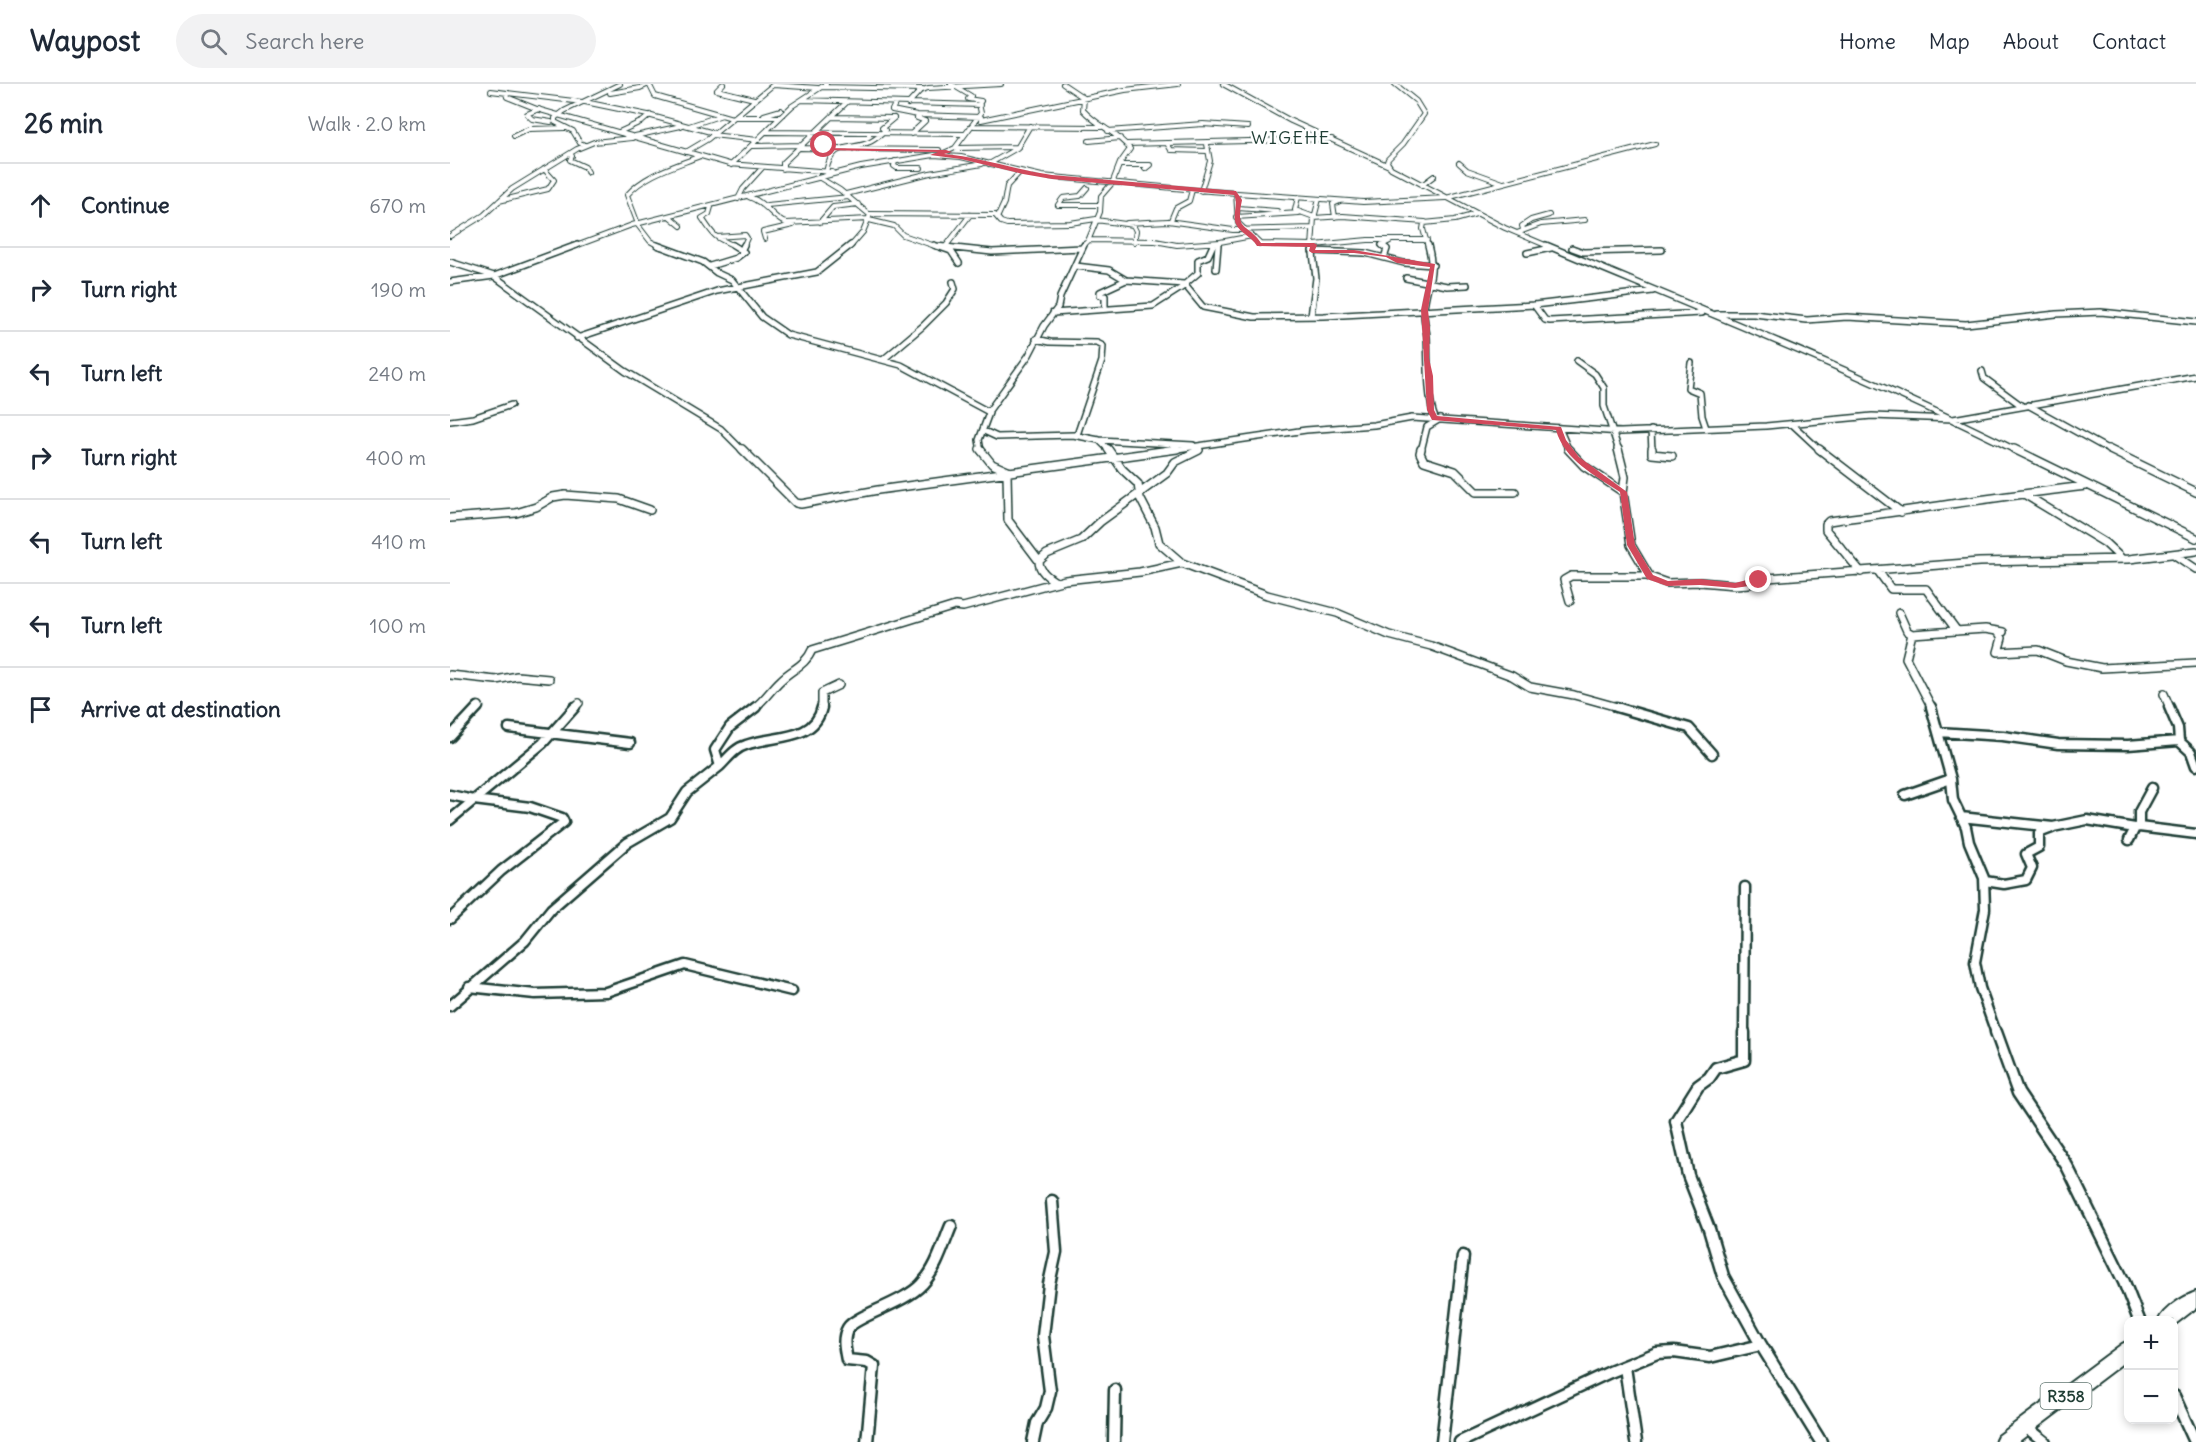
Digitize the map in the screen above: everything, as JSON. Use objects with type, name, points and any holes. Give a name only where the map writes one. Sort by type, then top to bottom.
[{"type":"main road","points":[[2173,1316],[2196,1299]]},
{"type":"main road","name":"R358","points":[[2004,1442],[2124,1352]]},
{"type":"street","points":[[585,145],[580,143],[578,136],[555,122],[560,114],[620,84]]},
{"type":"street","points":[[604,93],[640,88],[649,84],[655,96],[733,117],[780,117]]},
{"type":"street","points":[[723,84],[717,90],[754,99]]},
{"type":"street","points":[[686,152],[713,134],[773,84],[922,89],[953,85],[1002,84]]},
{"type":"street","points":[[1062,84],[1084,98]]},
{"type":"street","points":[[895,104],[892,110],[917,116],[980,119],[1084,98],[1178,84]]},
{"type":"street","points":[[1223,84],[1246,98],[1389,166],[1476,214],[1953,419],[2196,538]]},
{"type":"street","points":[[1389,166],[1388,159],[1403,144],[1424,114],[1416,101],[1395,84]]},
{"type":"street","points":[[953,85],[971,96],[968,99],[981,101],[980,119],[965,134],[957,148]]},
{"type":"street","points":[[732,165],[792,106],[822,86]]},
{"type":"street","points":[[834,101],[848,88]]},
{"type":"street","points":[[902,112],[922,89]]},
{"type":"street","points":[[491,91],[584,102],[650,116],[713,134],[758,140]]},
{"type":"street","points":[[506,93],[507,97],[513,100],[539,109],[732,165],[840,172]]},
{"type":"street","points":[[1009,472],[992,464],[982,455],[978,444],[984,431],[988,412],[1029,355],[1036,339],[1053,313],[1076,266],[1082,248],[1088,240],[1096,220],[1101,196],[1114,181],[1120,165],[1130,151],[1127,144],[1090,118],[1083,110],[1084,98]]},
{"type":"street","points":[[802,100],[980,105]]},
{"type":"street","points":[[784,168],[795,153],[847,102]]},
{"type":"street","points":[[539,109],[527,114],[532,119],[550,122]]},
{"type":"street","points":[[754,117],[781,110]]},
{"type":"street","points":[[450,236],[484,215],[513,189],[585,145],[638,137],[687,126],[723,114]]},
{"type":"street","points":[[619,132],[628,126],[642,123],[650,116]]},
{"type":"street","points":[[909,133],[925,121],[917,116]]},
{"type":"street","points":[[832,117],[894,118],[882,128],[885,130],[884,133]]},
{"type":"street","points":[[980,119],[993,125]]},
{"type":"street","points":[[1108,130],[1203,124],[1248,127]]},
{"type":"street","points":[[974,126],[1104,128]]},
{"type":"street","points":[[767,205],[838,198],[920,175],[988,164],[1018,147],[1030,126]]},
{"type":"street","points":[[514,136],[529,129],[567,128]]},
{"type":"street","points":[[766,132],[965,134]]},
{"type":"street","points":[[826,172],[828,162],[840,149],[867,143],[884,133]]},
{"type":"street","points":[[1089,141],[1120,138]]},
{"type":"street","points":[[1127,144],[1168,145],[1332,139]]},
{"type":"street","points":[[1201,191],[1209,168],[1207,144]]},
{"type":"street","points":[[933,155],[961,157],[1020,172],[1052,177],[1114,181],[1201,191],[1376,202],[1446,198],[1655,144]]},
{"type":"street","points":[[820,149],[824,145]]},
{"type":"street","points":[[1168,145],[1171,150],[1207,151]]},
{"type":"street","points":[[752,146],[949,152]]},
{"type":"street","points":[[450,282],[494,276],[638,224],[840,172],[949,152],[957,148],[1018,147]]},
{"type":"street","points":[[795,153],[811,153]]},
{"type":"street","points":[[570,154],[572,156],[570,160],[585,167],[588,172]]},
{"type":"street","points":[[700,156],[648,178],[630,189],[627,195],[638,224],[650,241],[710,266],[717,273],[732,280],[762,317],[788,335],[884,359],[963,397],[988,412]]},
{"type":"street","points":[[920,175],[920,160],[923,156]]},
{"type":"street","points":[[895,161],[894,166],[897,168],[921,168]]},
{"type":"street","points":[[1460,163],[1467,170],[1484,173],[1499,183],[1507,183]]},
{"type":"street","points":[[1120,165],[1150,165],[1146,169]]},
{"type":"street","points":[[738,199],[762,168]]},
{"type":"street","points":[[784,168],[820,178],[847,195],[869,218],[890,224],[903,236],[951,251],[959,263]]},
{"type":"street","points":[[499,201],[548,189],[554,180],[544,169]]},
{"type":"street","points":[[998,216],[1004,204],[1007,186],[1020,172]]},
{"type":"street","points":[[1422,185],[1434,176]]},
{"type":"street","points":[[1087,188],[1080,196],[1063,198],[1058,205],[1100,205]]},
{"type":"street","points":[[1171,220],[1176,208],[1189,201],[1192,190]]},
{"type":"street","points":[[1236,193],[1239,200],[1236,217],[1240,227],[1261,245],[1427,240]]},
{"type":"street","points":[[748,196],[767,205],[781,222],[820,222],[904,213],[998,216]]},
{"type":"street","points":[[1298,197],[1295,204],[1295,210],[1298,213]]},
{"type":"street","points":[[838,198],[838,206]]},
{"type":"street","points":[[1311,316],[1316,278],[1312,251],[1313,228],[1319,199]]},
{"type":"street","points":[[1335,217],[1333,204],[1342,200]]},
{"type":"street","points":[[820,222],[831,208],[858,204]]},
{"type":"street","points":[[711,207],[709,214],[702,218],[715,237],[742,249]]},
{"type":"street","points":[[1238,208],[1298,213],[1314,218],[1425,222],[1455,220],[1476,214]]},
{"type":"street","points":[[890,224],[904,213]]},
{"type":"street","points":[[1236,217],[1298,213]]},
{"type":"street","points":[[946,246],[970,215]]},
{"type":"street","points":[[1523,229],[1522,226],[1531,220],[1548,215]]},
{"type":"street","points":[[669,216],[681,226]]},
{"type":"street","points":[[998,216],[1004,224],[1070,223],[1096,220],[1127,223],[1136,228],[1134,242]]},
{"type":"street","points":[[1048,223],[1049,216]]},
{"type":"street","points":[[577,338],[703,294],[737,285],[817,273],[849,248],[869,218]]},
{"type":"street","points":[[1127,223],[1143,219],[1171,220],[1210,228],[1313,228]]},
{"type":"street","points":[[1517,233],[1523,229],[1556,222],[1585,220]]},
{"type":"street","points":[[1425,222],[1424,229],[1433,265],[1424,310],[1427,328],[1426,358],[1430,376],[1431,410],[1437,419]]},
{"type":"street","points":[[765,239],[763,232],[797,223]]},
{"type":"street","points":[[710,266],[736,258],[744,252],[742,249],[747,238],[745,235],[715,237]]},
{"type":"street","points":[[1088,240],[1155,242],[1172,245],[1216,243],[1252,236]]},
{"type":"street","points":[[1385,255],[1387,249],[1382,245],[1390,240]]},
{"type":"street","points":[[1216,243],[1216,269]]},
{"type":"street","points":[[1053,313],[1147,307],[1186,284],[1198,273],[1198,260],[1208,256],[1216,243]]},
{"type":"street","points":[[936,246],[992,252],[1082,248]]},
{"type":"street","points":[[1527,253],[1572,247],[1583,252],[1662,250]]},
{"type":"street","points":[[1312,251],[1385,255],[1395,261],[1433,265]]},
{"type":"street","points":[[450,262],[494,276],[625,371],[721,429],[798,504],[1306,430],[1374,425],[1412,418],[1614,431],[1792,424],[1872,416],[1953,419],[2196,376]]},
{"type":"street","points":[[1076,266],[1109,270],[1126,280],[1186,284],[1205,308],[1254,317],[1534,305],[1654,290]]},
{"type":"street","points":[[1406,278],[1428,283],[1467,285]]},
{"type":"street","points":[[1105,309],[1105,296],[1100,295],[1100,292],[1126,280]]},
{"type":"street","points":[[884,359],[946,303],[955,289],[953,282]]},
{"type":"street","points":[[1534,305],[1545,320],[1551,321],[1710,313],[1754,314],[1815,321],[1846,317],[1966,324],[2056,314],[2101,312],[2196,322]]},
{"type":"street","points":[[1036,339],[1050,342],[1097,343],[1103,346],[1102,361],[1077,435]]},
{"type":"street","points":[[1577,361],[1592,370],[1605,391],[1604,406],[1614,431],[1624,477],[1623,492],[1631,545],[1650,577]]},
{"type":"street","points":[[1691,363],[1688,388],[1700,393],[1702,416],[1706,428]]},
{"type":"street","points":[[1982,371],[1983,377],[2025,405],[2088,440],[2196,492]]},
{"type":"street","points":[[450,421],[474,418],[511,405]]},
{"type":"street","points":[[1437,419],[1427,427],[1420,453],[1424,461],[1455,471],[1476,492],[1515,492]]},
{"type":"street","points":[[1792,424],[1813,445],[1901,512]]},
{"type":"street","points":[[1559,428],[1562,441],[1576,458],[1623,492]]},
{"type":"street","points":[[1651,430],[1652,454],[1672,456]]},
{"type":"street","points":[[984,431],[997,437],[1077,435],[1098,440],[1206,446]]},
{"type":"street","points":[[1098,440],[1138,484],[1142,503],[1155,527],[1159,543],[1182,564],[1267,595],[1337,613],[1389,635],[1431,646],[1512,676],[1530,687],[1574,695],[1689,728],[1712,754]]},
{"type":"street","points":[[1040,561],[1055,550],[1081,540],[1100,522],[1167,473],[1175,462],[1206,446]]},
{"type":"street","points":[[1009,472],[1009,520],[1033,550],[1040,561],[1041,570],[1056,582]]},
{"type":"street","points":[[1862,572],[1826,530],[1826,524],[1956,505],[1990,497],[2087,485]]},
{"type":"street","points":[[2023,493],[2110,546],[2122,559]]},
{"type":"street","points":[[450,518],[494,517],[536,507],[555,496],[622,498],[641,503],[650,510]]},
{"type":"street","points":[[1570,601],[1564,580],[1566,577],[1650,577],[1667,583],[1700,582],[1735,585],[1749,584],[1768,578],[1979,562],[2122,559],[2196,551]]},
{"type":"street","points":[[2175,555],[2196,569]]},
{"type":"street","points":[[720,766],[715,750],[730,727],[765,700],[780,680],[808,660],[812,650],[952,607],[963,607],[1056,582],[1140,572],[1182,564]]},
{"type":"street","points":[[1878,571],[1891,589],[1926,589],[1957,631]]},
{"type":"street","points":[[1899,613],[1907,631],[1912,634],[1987,629],[2003,632],[1999,633],[2002,638],[1998,652],[2038,650],[2089,667],[2196,663]]},
{"type":"street","points":[[1912,634],[1906,658],[1930,705],[1951,779],[1953,800],[1985,881],[1985,909],[1975,962],[1980,988],[2006,1053],[2015,1086],[2067,1166],[2120,1272],[2137,1316]]},
{"type":"street","points":[[450,675],[496,680],[517,676],[549,679]]},
{"type":"street","points":[[450,1006],[469,987],[525,941],[551,909],[627,843],[670,818],[687,792],[744,745],[802,732],[818,720],[824,703],[822,693],[839,685]]},
{"type":"street","points":[[2164,694],[2178,728],[2179,741],[2191,752],[2196,765]]},
{"type":"street","points":[[450,820],[543,743],[550,732],[579,703]]},
{"type":"street","points":[[450,737],[479,706]]},
{"type":"street","points":[[509,728],[630,743]]},
{"type":"street","points":[[1938,732],[2002,736],[2058,744],[2128,745],[2179,741]]},
{"type":"street","points":[[1905,795],[1951,779]]},
{"type":"street","points":[[2129,840],[2137,827],[2135,818],[2150,796],[2152,788]]},
{"type":"street","points":[[450,795],[530,807],[562,819],[564,822],[501,871],[450,919]]},
{"type":"street","points":[[1961,818],[2053,827]]},
{"type":"street","points":[[1985,881],[2004,884],[2026,880],[2032,868],[2026,854],[2039,847],[2039,833],[2053,827],[2087,820],[2196,834]]},
{"type":"street","points":[[1745,886],[1744,1060],[1740,1064],[1716,1068],[1709,1078],[1698,1086],[1679,1113],[1676,1124],[1688,1174],[1709,1229],[1719,1265],[1761,1344],[1821,1442]]},
{"type":"street","points":[[469,987],[535,994],[606,992],[685,965],[792,991]]},
{"type":"street","points":[[1033,1442],[1037,1423],[1046,1408],[1050,1391],[1043,1336],[1049,1284],[1056,1252],[1052,1201]]},
{"type":"street","points":[[867,1442],[874,1366],[867,1362],[848,1360],[843,1344],[847,1329],[853,1323],[901,1299],[920,1286],[951,1226]]},
{"type":"street","points":[[1442,1442],[1463,1256]]},
{"type":"street","points":[[1460,1442],[1625,1366],[1662,1352],[1710,1357],[1740,1352],[1761,1344]]},
{"type":"street","points":[[1625,1366],[1636,1442]]},
{"type":"street","points":[[1114,1442],[1115,1389]]},
{"type":"street","points":[[2178,1405],[2195,1442]]},
{"type":"street","points":[[2025,1426],[2045,1442]]},
{"type":"district","name":"WIGEHE","points":[[1291,138]]},
{"type":"route","points":[[824,145],[820,149],[946,151],[949,152],[933,155],[961,157],[1023,173],[1052,177],[1108,180],[1236,193],[1239,200],[1236,215],[1240,227],[1256,238],[1260,244],[1314,245],[1312,251],[1354,252],[1387,256],[1395,261],[1433,265],[1424,310],[1431,410],[1435,418],[1559,428],[1562,441],[1576,458],[1623,492],[1626,520],[1634,555],[1650,577],[1667,583],[1700,582],[1735,585],[1746,585],[1759,580]]}]
